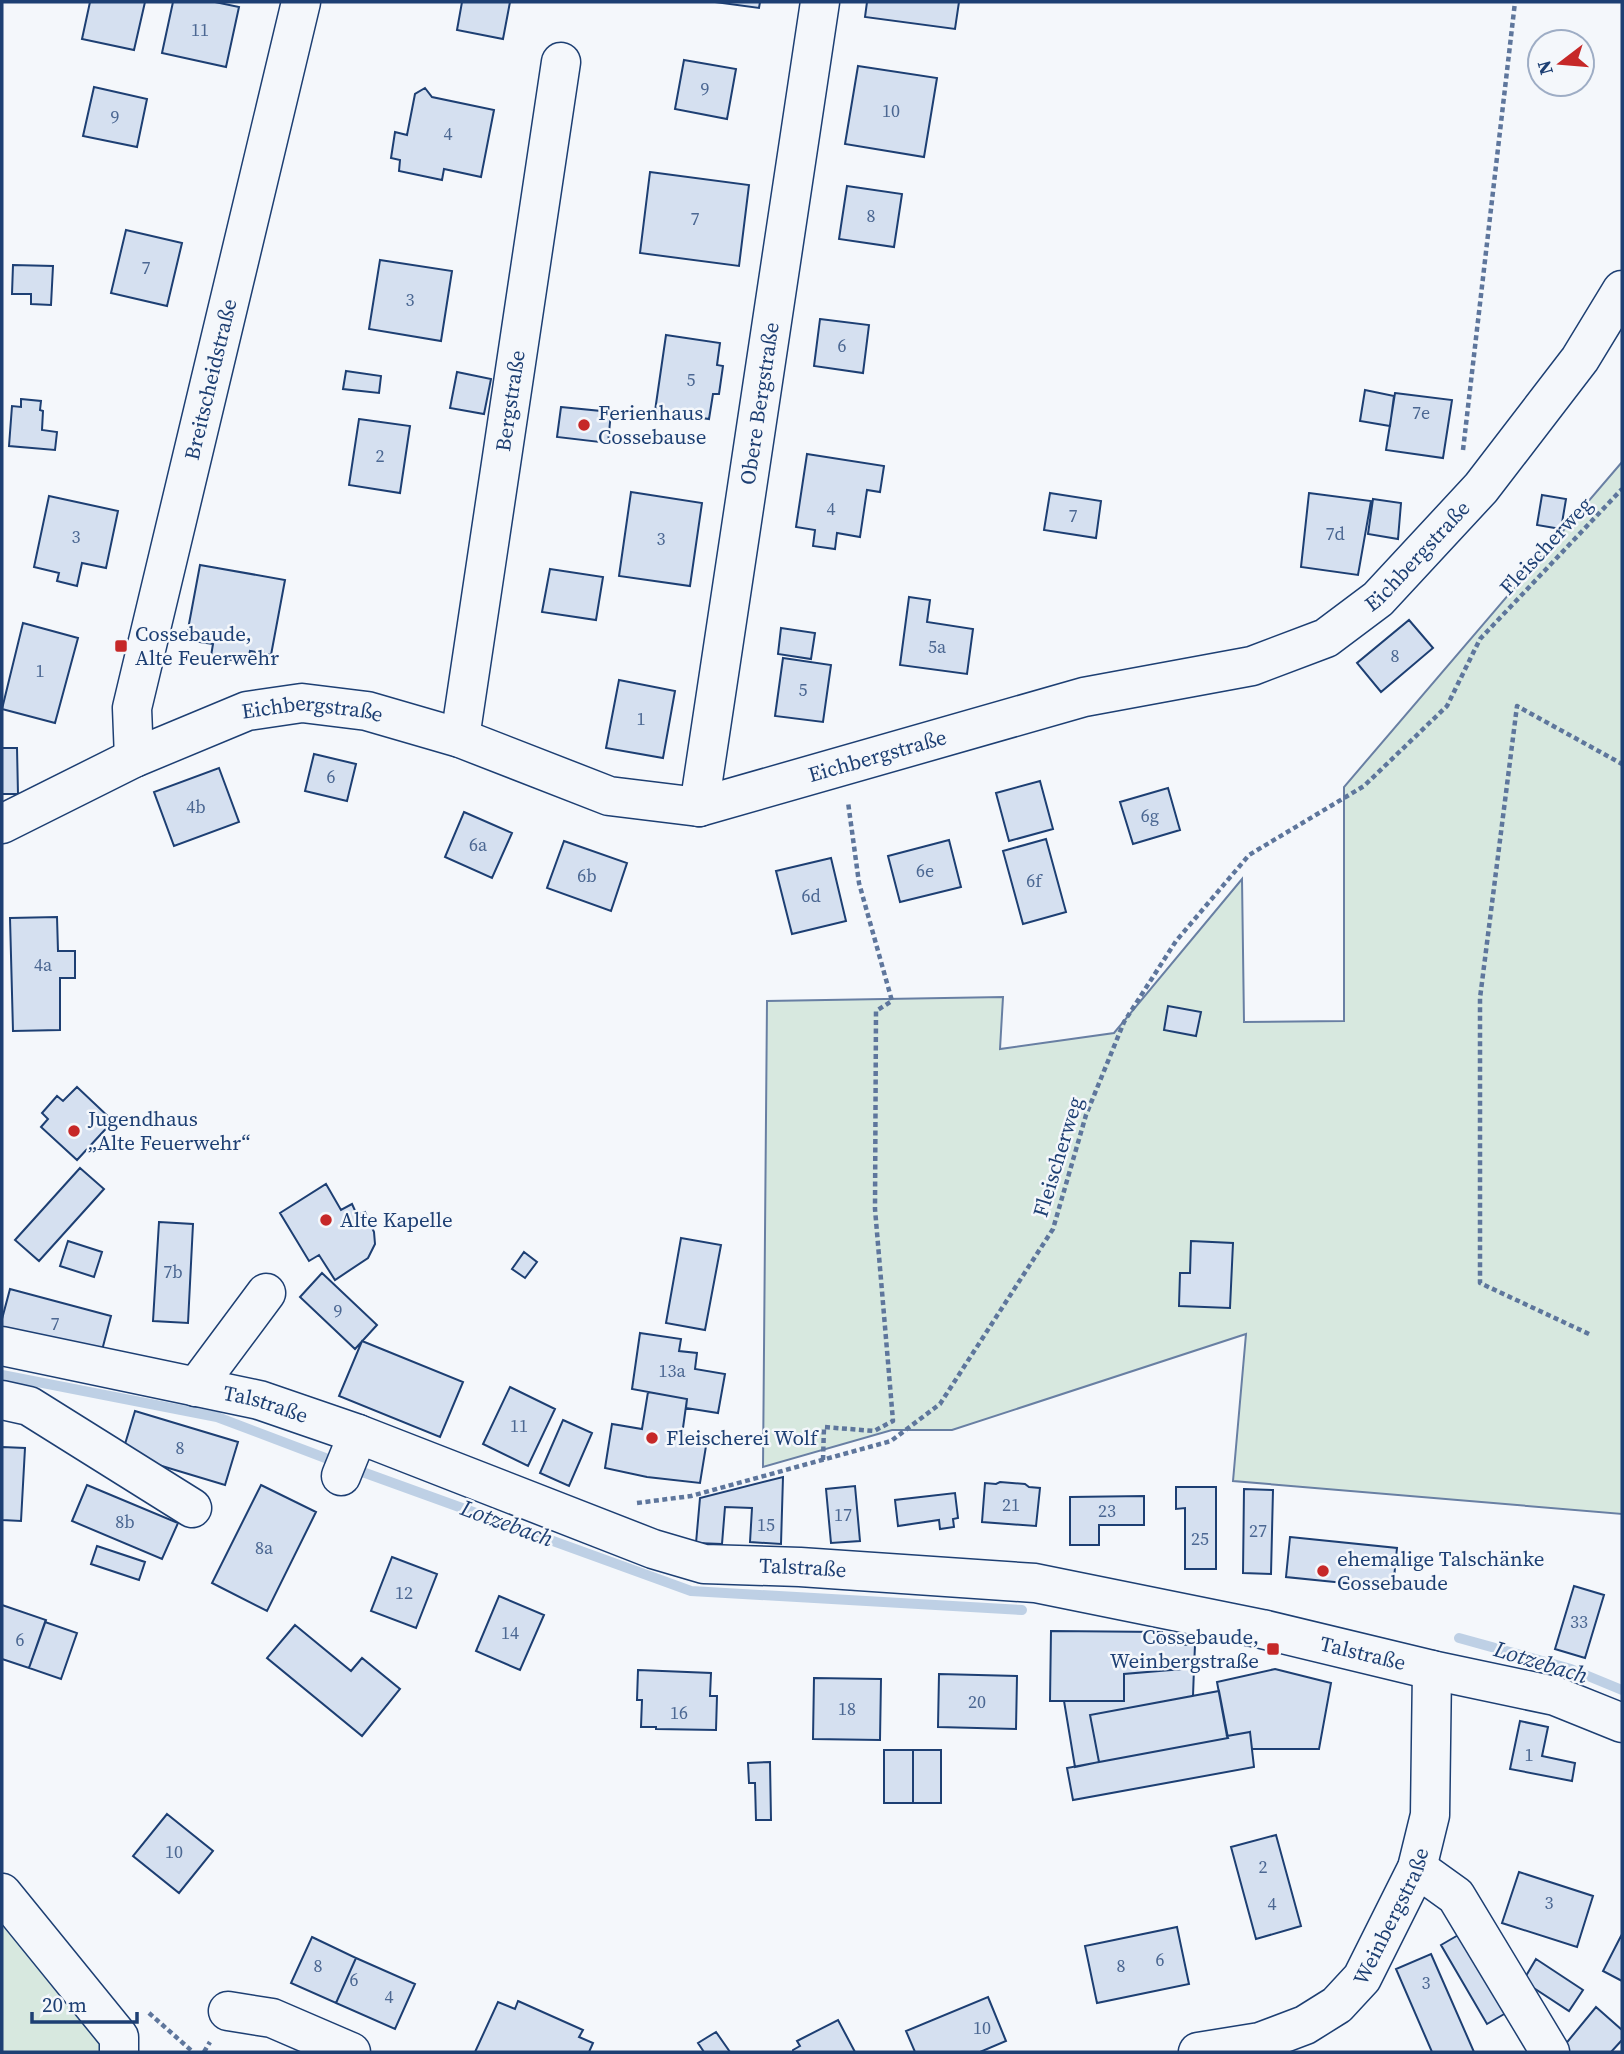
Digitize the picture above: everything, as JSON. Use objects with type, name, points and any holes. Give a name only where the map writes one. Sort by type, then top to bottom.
[{"type":"street","name":"Breitscheidstraße","points":[[134,758],[132,708],[300,2]]},
{"type":"street","name":"Obere Bergstraße","points":[[699,807],[820,2]]},
{"type":"street","name":"Bergstraße","points":[[460,738],[561,62]]},
{"type":"street","name":"Eichbergstraße","points":[[2,824],[134,758],[247,711],[302,703],[367,711],[460,738],[609,796],[699,807],[1084,697],[1252,666],[1326,638],[1378,599],[1469,502],[1580,359],[1622,290]]},
{"type":"street","points":[[196,1387],[265,1293]]},
{"type":"street","name":"Talstraße","points":[[21,1378],[196,1387],[259,1400],[349,1455],[704,1564],[800,1567],[1035,1583],[1262,1629],[1555,1696],[1622,1723]]},
{"type":"street","name":"Talstraße","points":[[21,1378],[191,1508]]},
{"type":"street","name":"Weinbergstraße","points":[[1198,2052],[1260,2042],[1305,2025],[1337,2005],[1362,1978],[1417,1868],[1430,1815],[1432,1670]]},
{"type":"street","points":[[1417,1868],[1456,1896],[1550,2052]]},
{"type":"street","points":[[2,1893],[119,2037],[119,2052]]},
{"type":"street","points":[[228,2011],[272,2018],[351,2052]]},
{"type":"path","points":[[1469,502],[1460,472],[1515,2]]},
{"type":"path","name":"Fleischerweg","points":[[624,1504],[691,1496],[891,1441],[940,1404],[1053,1229],[1086,1115],[1124,1022],[1176,941],[1249,855],[1364,786],[1447,706],[1480,639],[1622,489]]},
{"type":"path","points":[[1589,1334],[1480,1283],[1480,998],[1517,706],[1622,764]]},
{"type":"path","points":[[823,1460],[824,1427],[874,1430],[893,1421],[875,1209],[876,1011],[892,1000],[859,883],[843,766]]},
{"type":"shaded area","points":[[1622,462],[1622,1514],[1233,1481],[1246,1334],[952,1430],[892,1430],[763,1467],[767,1001],[1003,997],[1000,1049],[1114,1033],[1242,879],[1244,1022],[1344,1021],[1344,787]]},
{"type":"shaded area","points":[[2,1878],[119,2052],[2,2052]]},
{"type":"building","points":[[90,2],[145,2],[134,50],[82,39]]},
{"type":"building","points":[[173,2],[215,2],[239,7],[226,67],[162,53]]},
{"type":"building","points":[[462,2],[510,2],[503,39],[457,30]]},
{"type":"building","points":[[715,2],[760,2],[759,8]]},
{"type":"building","points":[[867,2],[959,2],[955,29],[865,17]]},
{"type":"building","points":[[684,60],[736,69],[727,119],[675,109]]},
{"type":"building","points":[[858,66],[937,78],[924,157],[845,144]]},
{"type":"building","points":[[94,87],[147,99],[137,147],[83,136]]},
{"type":"building","points":[[425,88],[432,97],[494,110],[481,177],[444,169],[442,180],[399,171],[400,160],[391,158],[395,132],[407,135],[415,94]]},
{"type":"building","points":[[650,172],[749,185],[739,266],[640,253]]},
{"type":"building","points":[[847,186],[902,194],[894,247],[839,239]]},
{"type":"building","points":[[126,230],[182,243],[167,306],[111,293]]},
{"type":"building","points":[[380,260],[452,271],[441,341],[369,329]]},
{"type":"building","points":[[13,265],[53,266],[51,305],[31,304],[31,294],[12,294]]},
{"type":"building","points":[[820,319],[869,325],[863,373],[814,366]]},
{"type":"building","points":[[666,335],[720,343],[717,365],[723,366],[719,394],[713,394],[709,419],[655,411]]},
{"type":"building","points":[[346,371],[381,376],[379,393],[343,389]]},
{"type":"building","points":[[457,372],[491,379],[484,414],[450,408]]},
{"type":"building","points":[[1365,390],[1394,396],[1390,426],[1360,421]]},
{"type":"building","points":[[1395,393],[1452,400],[1443,458],[1386,450]]},
{"type":"building","points":[[21,399],[41,401],[42,430],[57,432],[55,450],[9,446],[12,406],[21,407]]},
{"type":"building","name":"Ferienhaus Cossebause","points":[[561,407],[611,412],[608,443],[557,437]]},
{"type":"building","points":[[359,419],[410,426],[400,493],[349,485]]},
{"type":"building","points":[[807,454],[884,466],[880,492],[867,490],[860,537],[837,533],[835,549],[813,546],[815,530],[796,527]]},
{"type":"building","points":[[631,492],[702,503],[690,586],[619,576]]},
{"type":"building","points":[[1050,493],[1101,501],[1096,538],[1044,530]]},
{"type":"building","points":[[1309,493],[1371,501],[1358,575],[1301,567]]},
{"type":"building","points":[[1542,495],[1566,499],[1561,529],[1537,525]]},
{"type":"building","points":[[49,496],[118,511],[106,568],[82,563],[77,586],[57,581],[59,573],[34,567]]},
{"type":"building","points":[[1373,499],[1401,503],[1398,539],[1368,534]]},
{"type":"building","points":[[200,565],[285,580],[271,655],[250,651],[247,663],[211,656],[213,644],[186,640]]},
{"type":"building","points":[[550,569],[603,577],[596,620],[542,612]]},
{"type":"building","points":[[909,597],[930,600],[927,622],[973,629],[967,674],[900,665]]},
{"type":"building","points":[[1409,620],[1433,648],[1381,692],[1357,663]]},
{"type":"building","points":[[23,623],[78,638],[55,723],[2,709]]},
{"type":"building","points":[[781,628],[815,633],[811,659],[778,654]]},
{"type":"building","points":[[783,658],[831,665],[823,722],[775,716]]},
{"type":"building","points":[[619,680],[675,691],[663,758],[606,748]]},
{"type":"building","points":[[2,748],[17,748],[18,794],[2,794]]},
{"type":"building","points":[[314,754],[356,764],[347,801],[305,791]]},
{"type":"building","points":[[219,768],[239,822],[174,846],[154,792]]},
{"type":"building","points":[[1040,781],[1053,829],[1009,841],[996,793]]},
{"type":"building","points":[[1168,788],[1180,830],[1133,844],[1120,802]]},
{"type":"building","points":[[464,812],[512,833],[492,878],[445,857]]},
{"type":"building","points":[[1046,839],[1066,912],[1023,924],[1003,851]]},
{"type":"building","points":[[949,840],[961,887],[900,902],[888,856]]},
{"type":"building","points":[[564,841],[627,863],[611,911],[547,888]]},
{"type":"building","points":[[831,858],[846,921],[792,934],[776,871]]},
{"type":"building","points":[[57,917],[58,951],[75,951],[75,978],[60,978],[60,1030],[13,1031],[10,918]]},
{"type":"building","points":[[1168,1006],[1201,1012],[1196,1036],[1164,1030]]},
{"type":"building","points":[[77,1087],[113,1121],[77,1160],[41,1127],[48,1119],[42,1113],[57,1096],[63,1101]]},
{"type":"building","points":[[80,1168],[104,1189],[39,1261],[15,1240]]},
{"type":"building","points":[[326,1184],[341,1210],[352,1204],[357,1215],[365,1212],[374,1232],[375,1244],[368,1258],[335,1280],[319,1255],[309,1261],[280,1213]]},
{"type":"building","points":[[159,1222],[193,1224],[188,1323],[153,1321]]},
{"type":"building","points":[[681,1238],[721,1245],[705,1330],[666,1323]]},
{"type":"building","points":[[68,1241],[102,1252],[94,1277],[60,1266]]},
{"type":"building","points":[[1191,1241],[1233,1243],[1230,1308],[1179,1306],[1180,1273],[1190,1273]]},
{"type":"building","points":[[524,1252],[537,1262],[525,1278],[512,1269]]},
{"type":"building","points":[[322,1273],[377,1325],[355,1349],[300,1297]]},
{"type":"building","points":[[10,1289],[111,1316],[101,1354],[2,1328]]},
{"type":"building","points":[[640,1333],[681,1339],[679,1351],[697,1353],[695,1369],[725,1374],[718,1413],[686,1408],[687,1399],[632,1389]]},
{"type":"building","points":[[362,1341],[463,1382],[440,1437],[339,1396]]},
{"type":"building","points":[[510,1387],[555,1409],[528,1466],[483,1444]]},
{"type":"building","name":"Fleischerei Wolf","points":[[648,1392],[687,1399],[682,1435],[707,1440],[700,1483],[647,1477],[605,1468],[612,1424],[642,1429]]},
{"type":"building","points":[[135,1411],[238,1442],[225,1485],[122,1454]]},
{"type":"building","points":[[563,1420],[592,1433],[569,1486],[540,1473]]},
{"type":"building","points":[[2,1447],[25,1448],[21,1521],[2,1520]]},
{"type":"building","points":[[783,1477],[781,1544],[750,1542],[752,1508],[725,1507],[722,1544],[696,1543],[700,1498]]},
{"type":"building","points":[[1000,1482],[1040,1488],[1036,1526],[982,1522],[985,1483]]},
{"type":"building","points":[[87,1485],[178,1523],[162,1559],[72,1521]]},
{"type":"building","points":[[261,1485],[316,1512],[267,1611],[212,1583]]},
{"type":"building","points":[[855,1486],[860,1541],[831,1543],[826,1489]]},
{"type":"building","points":[[1176,1487],[1216,1487],[1216,1569],[1185,1569],[1185,1508],[1176,1509]]},
{"type":"building","points":[[1244,1489],[1273,1490],[1271,1574],[1243,1573]]},
{"type":"building","points":[[955,1493],[958,1518],[953,1519],[954,1527],[940,1529],[939,1520],[898,1526],[895,1500]]},
{"type":"building","points":[[1144,1496],[1144,1525],[1099,1525],[1099,1545],[1070,1545],[1070,1497]]},
{"type":"building","points":[[1290,1537],[1397,1548],[1393,1588],[1286,1577]]},
{"type":"building","points":[[97,1546],[145,1562],[139,1580],[91,1564]]},
{"type":"building","points":[[392,1557],[437,1574],[416,1628],[371,1611]]},
{"type":"building","points":[[1574,1586],[1604,1595],[1585,1658],[1555,1649]]},
{"type":"building","points":[[499,1596],[544,1615],[520,1670],[476,1651]]},
{"type":"building","points":[[2,1605],[46,1620],[29,1668],[2,1659]]},
{"type":"building","points":[[45,1622],[77,1633],[61,1679],[29,1668]]},
{"type":"building","points":[[295,1625],[351,1671],[362,1658],[400,1689],[362,1736],[267,1658]]},
{"type":"building","points":[[1051,1631],[1162,1632],[1162,1644],[1195,1645],[1194,1668],[1124,1674],[1124,1701],[1050,1701]]},
{"type":"building","points":[[1194,1668],[1193,1696],[1090,1715],[1099,1762],[1075,1767],[1064,1701],[1124,1701],[1124,1674]]},
{"type":"building","points":[[1275,1669],[1331,1683],[1319,1749],[1252,1749],[1250,1732],[1227,1736],[1217,1682]]},
{"type":"building","points":[[638,1670],[711,1673],[710,1696],[717,1696],[716,1730],[641,1727],[642,1700],[637,1700]]},
{"type":"building","points":[[939,1674],[1017,1676],[1016,1729],[938,1727]]},
{"type":"building","points":[[814,1678],[881,1679],[880,1740],[813,1739]]},
{"type":"building","points":[[1219,1691],[1228,1738],[1099,1762],[1090,1715]]},
{"type":"building","points":[[1520,1721],[1548,1727],[1542,1756],[1575,1763],[1572,1781],[1510,1769]]},
{"type":"building","points":[[1250,1732],[1254,1767],[1073,1800],[1067,1768]]},
{"type":"building","points":[[884,1750],[913,1750],[913,1803],[884,1803]]},
{"type":"building","points":[[913,1750],[941,1750],[941,1803],[913,1803]]},
{"type":"building","points":[[770,1762],[771,1820],[756,1820],[755,1783],[749,1783],[748,1763]]},
{"type":"building","points":[[167,1814],[213,1851],[179,1893],[133,1856]]},
{"type":"building","points":[[1276,1835],[1301,1926],[1256,1939],[1231,1847]]},
{"type":"building","points":[[1519,1872],[1593,1896],[1577,1947],[1502,1923]]},
{"type":"building","points":[[1177,1927],[1189,1984],[1097,2003],[1085,1946]]},
{"type":"building","points":[[1460,1934],[1506,2013],[1487,2024],[1441,1945]]},
{"type":"building","points":[[312,1937],[356,1958],[336,2003],[291,1983]]},
{"type":"building","points":[[1622,1937],[1622,1981],[1603,1971]]},
{"type":"building","points":[[1431,1954],[1474,2052],[1432,2052],[1396,1969]]},
{"type":"building","points":[[356,1958],[415,1984],[395,2029],[336,2003]]},
{"type":"building","points":[[1536,1959],[1583,1990],[1569,2011],[1523,1981]]},
{"type":"building","points":[[988,1997],[1006,2041],[980,2052],[915,2052],[906,2031]]},
{"type":"building","points":[[518,2001],[583,2030],[579,2037],[593,2043],[589,2052],[475,2052],[498,2002],[515,2009]]},
{"type":"building","points":[[1596,2007],[1622,2030],[1622,2040],[1611,2052],[1559,2052]]},
{"type":"building","points":[[838,2020],[855,2052],[793,2052],[800,2046],[797,2041]]},
{"type":"building","points":[[716,2032],[730,2052],[704,2052],[698,2043]]},
{"type":"waterway","name":"Lotzebach","points":[[2,1375],[217,1417],[691,1591],[1022,1610]]},
{"type":"waterway","name":"Lotzebach","points":[[1459,1638],[1571,1669],[1622,1690]]},
{"type":"place","name":"Ferienhaus Cossebause","points":[[584,425]]},
{"type":"place","name":"Cossebaude, Alte Feuerwehr","points":[[121,646]]},
{"type":"place","name":"Jugendhaus „Alte Feuerwehr“","points":[[74,1131]]},
{"type":"place","name":"Alte Kapelle","points":[[326,1220]]},
{"type":"place","name":"Fleischerei Wolf","points":[[652,1438]]},
{"type":"place","name":"ehemalige Talschänke Cossebaude","points":[[1323,1571]]},
{"type":"place","name":"Cossebaude, Weinbergstraße","points":[[1273,1649]]}]
